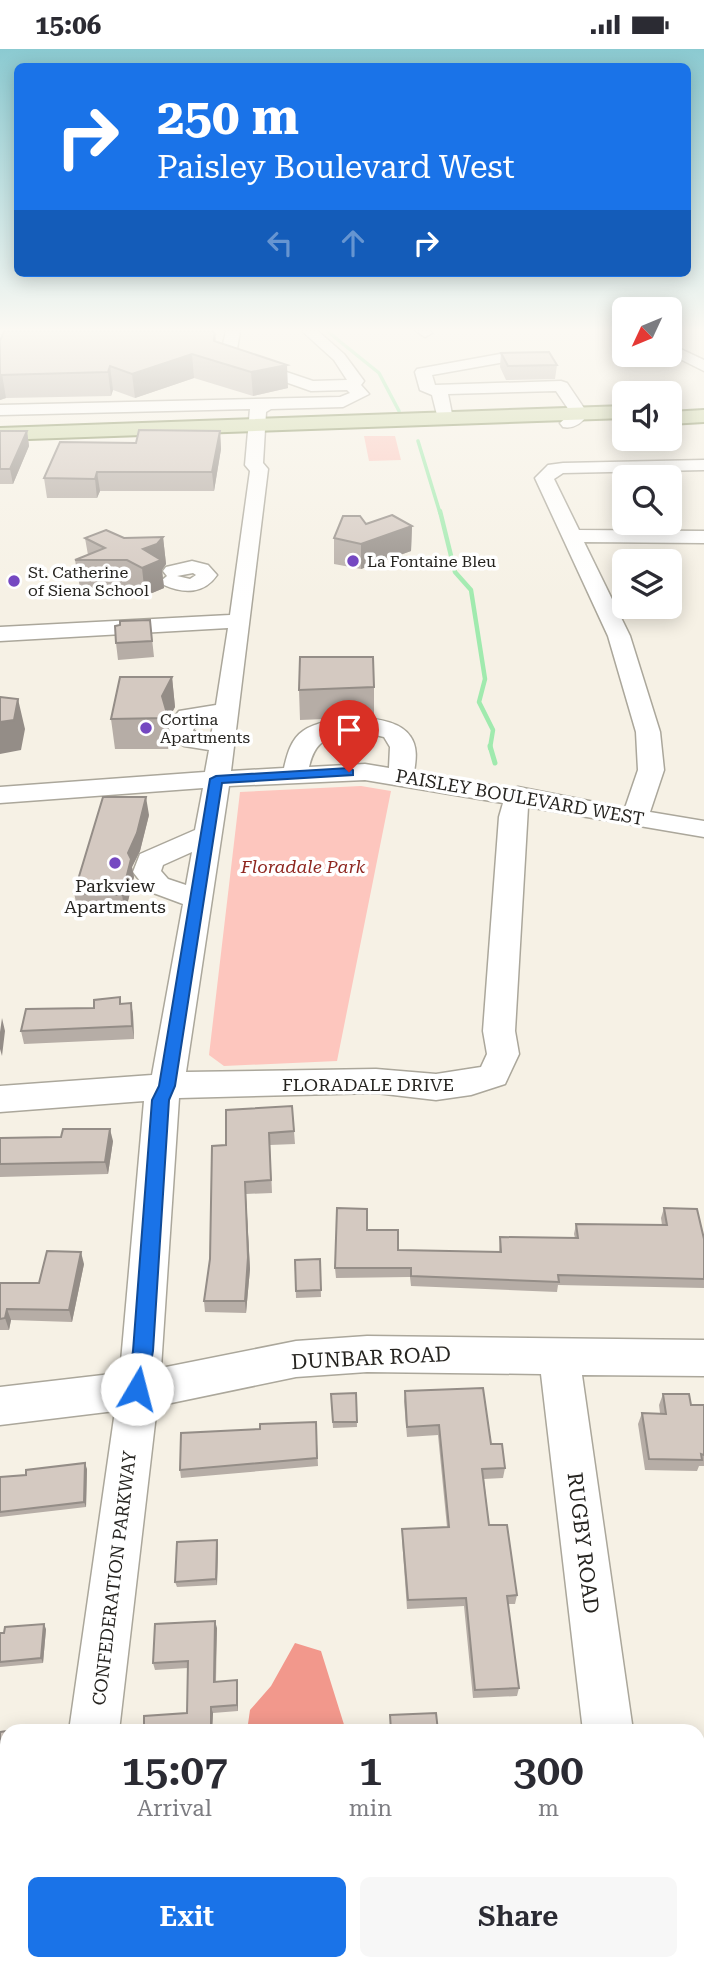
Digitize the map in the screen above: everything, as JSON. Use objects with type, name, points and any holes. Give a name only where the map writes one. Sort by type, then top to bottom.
[{"type":"main road","points":[[0,442],[276,421]]},
{"type":"main road","points":[[0,434],[302,421]]},
{"type":"street","points":[[259,421],[269,421]]},
{"type":"street","name":"CONFEDERATION PARKWAY","points":[[95,1724],[143,1351],[161,1100],[167,1086],[228,711],[259,469],[254,465],[263,422]]},
{"type":"street","points":[[635,816],[651,770],[648,732],[620,636],[544,478],[554,469],[704,465]]},
{"type":"street","points":[[572,536],[704,537]]},
{"type":"street","points":[[172,576],[193,585],[200,597],[199,612]]},
{"type":"street","points":[[0,633],[239,621]]},
{"type":"street","points":[[222,744],[193,741],[181,734],[180,725],[188,716],[228,711]]},
{"type":"street","points":[[295,775],[301,751],[311,737],[330,728],[366,726],[395,733],[401,740],[401,775]]},
{"type":"street","name":"PAISLEY BOULEVARD WEST","points":[[0,795],[216,779],[365,772],[401,775],[704,829]]},
{"type":"street","name":"FLORADALE DRIVE","points":[[0,1099],[167,1086],[376,1081],[436,1087],[471,1083],[493,1076],[503,1054],[499,1031],[512,817],[518,795]]},
{"type":"street","points":[[198,899],[158,885],[147,872],[150,860],[208,835]]},
{"type":"street","name":"DUNBAR ROAD","points":[[0,1406],[212,1378],[296,1359],[367,1354],[559,1354],[704,1358]]},
{"type":"street","name":"RUGBY ROAD","points":[[559,1354],[607,1724]]},
{"type":"green space","points":[[364,436],[395,436],[401,460],[369,461]]},
{"type":"green space","name":"Floradale Park","points":[[361,786],[391,791],[337,1061],[224,1066],[209,1055],[240,792]]},
{"type":"shaded area","points":[[295,1643],[321,1651],[344,1724],[248,1724],[250,1710],[271,1686]]},
{"type":"building","points":[[139,430],[220,431],[212,472],[97,472],[95,479],[44,478],[60,442],[136,443]]},
{"type":"building","points":[[0,431],[27,431],[10,469],[0,469]]},
{"type":"building","points":[[392,515],[412,526],[361,544],[334,538],[343,516],[360,516],[366,524]]},
{"type":"building","points":[[106,530],[124,538],[163,537],[157,544],[143,549],[161,560],[142,568],[127,560],[75,560],[105,548],[85,538]]},
{"type":"building","points":[[150,620],[152,641],[116,643],[115,626],[120,625],[120,621]]},
{"type":"building","points":[[300,657],[373,657],[374,687],[299,690]]},
{"type":"building","points":[[120,677],[172,677],[162,696],[165,718],[111,719]]},
{"type":"building","points":[[0,697],[18,699],[14,720],[0,722]]},
{"type":"building","name":"Parkview Apartments","points":[[103,797],[146,797],[137,833],[128,853],[131,859],[122,895],[74,893]]},
{"type":"building","points":[[120,997],[120,1004],[131,1003],[132,1026],[21,1031],[26,1009],[94,1008],[94,1000]]},
{"type":"building","points":[[292,1106],[294,1131],[269,1133],[271,1180],[245,1182],[248,1257],[245,1301],[204,1301],[210,1259],[212,1146],[226,1145],[226,1110]]},
{"type":"building","points":[[63,1129],[110,1129],[105,1162],[0,1164],[0,1138],[61,1137]]},
{"type":"building","points":[[337,1208],[367,1209],[367,1230],[398,1230],[398,1250],[501,1252],[500,1237],[578,1238],[576,1224],[667,1225],[664,1208],[697,1209],[704,1239],[704,1279],[558,1275],[559,1282],[411,1276],[411,1268],[335,1268]]},
{"type":"building","points":[[47,1251],[81,1252],[69,1310],[7,1309],[5,1318],[0,1319],[0,1283],[39,1283]]},
{"type":"building","points":[[320,1259],[321,1290],[296,1291],[295,1260]]},
{"type":"building","points":[[483,1388],[491,1444],[502,1444],[505,1468],[482,1469],[489,1525],[507,1525],[517,1595],[507,1596],[519,1688],[475,1690],[466,1598],[408,1600],[402,1529],[449,1527],[439,1425],[407,1427],[405,1391]]},
{"type":"building","points":[[356,1393],[357,1422],[333,1422],[331,1394]]},
{"type":"building","points":[[663,1394],[689,1394],[691,1405],[704,1405],[702,1460],[649,1459],[642,1413],[666,1414]]},
{"type":"building","points":[[316,1422],[317,1458],[180,1470],[181,1433],[260,1429],[260,1424]]},
{"type":"building","points":[[85,1463],[84,1502],[0,1512],[0,1477],[26,1475],[26,1470]]},
{"type":"building","points":[[217,1540],[216,1579],[175,1582],[177,1542]]},
{"type":"building","points":[[215,1621],[214,1682],[237,1680],[237,1705],[211,1707],[211,1724],[144,1724],[144,1716],[187,1713],[188,1661],[153,1663],[155,1624]]},
{"type":"building","points":[[44,1624],[41,1658],[0,1662],[0,1633],[4,1633],[5,1627]]},
{"type":"building","points":[[436,1713],[437,1724],[391,1724],[390,1715]]},
{"type":"waterway","points":[[418,441],[440,513]]},
{"type":"waterway","points":[[440,511],[455,572],[471,590],[485,679],[479,702],[493,730],[490,747]]},
{"type":"waterway","points":[[490,747],[495,763]]},
{"type":"place","name":"La Fontaine Bleu","points":[[353,561]]},
{"type":"place","name":"St. Catherine of Siena School","points":[[14,581]]},
{"type":"place","name":"Cortina Apartments","points":[[146,728]]},
{"type":"place","name":"Parkview Apartments","points":[[115,863]]},
{"type":"route","points":[[137,1389],[143,1351],[161,1100],[167,1086],[216,779],[349,772]]}]
